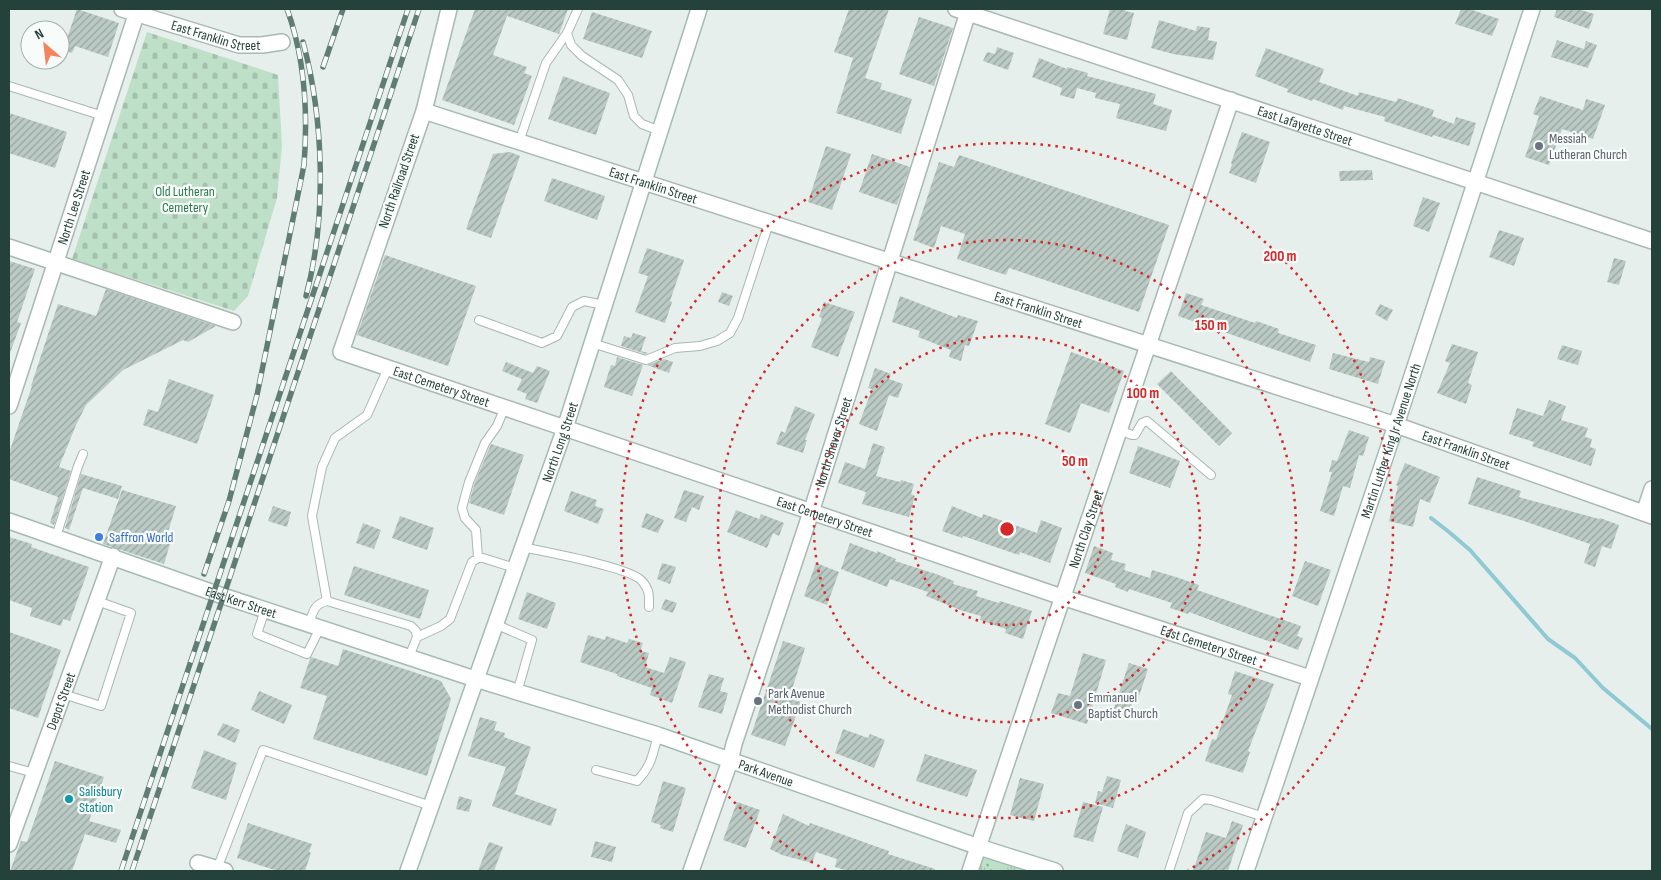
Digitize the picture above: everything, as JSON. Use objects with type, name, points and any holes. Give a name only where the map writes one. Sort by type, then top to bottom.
[{"type":"street","name":"North Railroad Street","points":[[341,352],[424,110],[449,9]]},
{"type":"street","name":"North Long Street","points":[[408,871],[565,428],[699,9]]},
{"type":"street","name":"Martin Luther King Jr Avenue North","points":[[1246,871],[1396,425],[1532,9]]},
{"type":"street","name":"East Franklin Street","points":[[132,10],[239,45],[262,45],[282,42]]},
{"type":"street","name":"North Lee Street","points":[[9,406],[103,116],[132,10]]},
{"type":"street","name":"East Lafayette Street","points":[[964,10],[1652,241]]},
{"type":"street","name":"North Shaver Street","points":[[691,871],[730,761],[891,262],[964,10]]},
{"type":"street","name":"North Clay Street","points":[[970,871],[1231,100]]},
{"type":"street","name":"East Franklin Street","points":[[424,110],[1396,425],[1648,515]]},
{"type":"street","points":[[9,247],[233,322]]},
{"type":"street","name":"East Cemetery Street","points":[[341,352],[1062,597],[1310,678]]},
{"type":"street","points":[[1648,515],[1652,489]]},
{"type":"street","name":"East Kerr Street","points":[[9,521],[265,610],[475,679]]},
{"type":"street","name":"Depot Street","points":[[9,844],[16,803],[34,773],[113,556]]},
{"type":"street","name":"Park Avenue","points":[[475,679],[658,735],[979,847],[1056,871]]},
{"type":"street","points":[[198,863],[221,870]]},
{"type":"lane","points":[[519,142],[546,63],[567,33],[578,9]]},
{"type":"lane","points":[[567,33],[571,45],[582,56],[618,80],[628,95],[634,116],[642,124],[660,131]]},
{"type":"lane","points":[[9,86],[103,116]]},
{"type":"lane","points":[[592,343],[646,360],[675,348],[700,346],[717,341],[730,333],[738,318],[769,222]]},
{"type":"lane","points":[[479,320],[542,343],[557,336],[572,307],[584,301],[604,305]]},
{"type":"lane","points":[[327,601],[312,516],[322,467],[335,438],[367,415],[388,368]]},
{"type":"lane","points":[[478,558],[476,530],[465,518],[462,508],[469,482],[485,443],[497,426],[505,407]]},
{"type":"lane","points":[[1119,430],[1132,435],[1135,434],[1142,423],[1147,421],[1211,475]]},
{"type":"lane","points":[[56,537],[83,454]]},
{"type":"lane","points":[[522,547],[624,571],[641,579],[650,592],[649,607]]},
{"type":"lane","points":[[417,637],[441,626],[450,619],[472,562],[478,558],[483,558],[515,568]]},
{"type":"lane","points":[[63,694],[101,706],[131,613],[97,601]]},
{"type":"lane","points":[[265,610],[257,634],[307,654],[314,626],[315,609],[319,603],[327,601],[411,626],[416,631],[417,637],[409,657]]},
{"type":"lane","points":[[494,624],[532,640],[517,692]]},
{"type":"lane","points":[[596,770],[637,780],[647,769],[651,761],[658,735]]},
{"type":"lane","points":[[221,870],[262,750],[430,806]]},
{"type":"lane","points":[[9,766],[34,773]]},
{"type":"lane","points":[[1169,871],[1188,813],[1203,799],[1264,817]]},
{"type":"green space","name":"Old Lutheran Cemetery","points":[[147,32],[278,75],[282,146],[277,198],[248,296],[234,311],[72,259]]},
{"type":"green space","points":[[979,847],[1055,871],[971,871]]},
{"type":"building","points":[[77,9],[119,23],[108,57],[75,46],[72,53],[70,52],[70,30]]},
{"type":"building","points":[[475,9],[568,9],[559,34],[507,16],[493,55],[527,67],[524,73],[532,76],[514,125],[442,100]]},
{"type":"building","points":[[849,9],[889,9],[865,78],[882,83],[880,89],[912,99],[901,134],[836,113],[853,58],[834,52]]},
{"type":"building","points":[[1110,9],[1126,9],[1125,11],[1134,13],[1127,40],[1103,34]]},
{"type":"building","points":[[1461,9],[1469,9],[1499,19],[1492,36],[1455,24]]},
{"type":"building","points":[[1557,9],[1578,9],[1594,14],[1589,29],[1554,17]]},
{"type":"building","points":[[592,12],[652,31],[642,58],[583,39]]},
{"type":"building","points":[[919,17],[953,28],[934,86],[899,74]]},
{"type":"building","points":[[1159,20],[1196,31],[1197,26],[1210,28],[1208,40],[1217,42],[1213,60],[1173,54],[1151,48]]},
{"type":"building","points":[[1557,40],[1584,49],[1586,41],[1597,45],[1588,68],[1551,57]]},
{"type":"building","points":[[997,47],[1014,53],[1008,70],[983,61],[987,52],[995,54]]},
{"type":"building","points":[[1266,48],[1324,69],[1319,82],[1358,96],[1359,92],[1396,102],[1398,98],[1434,110],[1432,116],[1454,124],[1456,117],[1476,123],[1469,146],[1433,135],[1432,137],[1384,121],[1385,117],[1344,106],[1343,110],[1287,92],[1288,89],[1255,76]]},
{"type":"building","points":[[1039,58],[1067,69],[1067,67],[1088,73],[1087,76],[1156,94],[1153,104],[1172,110],[1166,131],[1116,118],[1120,104],[1095,98],[1096,93],[1077,88],[1074,99],[1060,95],[1062,88],[1032,77]]},
{"type":"building","points":[[563,76],[610,93],[596,135],[548,119]]},
{"type":"building","points":[[1540,96],[1583,110],[1586,99],[1605,105],[1593,139],[1562,129],[1549,165],[1525,157],[1539,116],[1533,114]]},
{"type":"building","points":[[9,113],[67,132],[55,168],[9,153]]},
{"type":"building","points":[[1242,132],[1270,142],[1256,183],[1229,173]]},
{"type":"building","points":[[826,146],[851,154],[832,210],[808,202]]},
{"type":"building","points":[[510,152],[520,156],[491,238],[466,229],[493,154]]},
{"type":"building","points":[[872,154],[910,167],[897,205],[859,192]]},
{"type":"building","points":[[959,155],[1169,225],[1139,312],[1009,268],[1006,275],[957,259],[965,234],[941,226],[934,248],[913,240],[939,162],[954,167]]},
{"type":"building","points":[[1372,170],[1373,180],[1340,181],[1339,171]]},
{"type":"building","points":[[552,178],[605,196],[597,220],[544,201]]},
{"type":"building","points":[[1423,197],[1440,203],[1429,232],[1413,226]]},
{"type":"building","points":[[1499,230],[1524,238],[1514,266],[1489,257]]},
{"type":"building","points":[[647,248],[684,260],[670,301],[672,302],[665,323],[635,312],[648,276],[638,273]]},
{"type":"building","points":[[385,255],[476,286],[448,366],[357,335]]},
{"type":"building","points":[[1614,258],[1626,261],[1619,285],[1607,282]]},
{"type":"building","points":[[9,261],[35,269],[17,322],[21,323],[10,353],[9,352]]},
{"type":"building","points":[[106,289],[216,326],[188,342],[183,340],[123,370],[86,405],[59,467],[71,471],[54,525],[50,523],[58,497],[9,479],[9,453],[58,304],[96,316]]},
{"type":"building","points":[[722,292],[733,296],[729,306],[718,302]]},
{"type":"building","points":[[1186,293],[1204,299],[1201,305],[1279,329],[1278,333],[1316,345],[1310,362],[1178,316]]},
{"type":"building","points":[[900,296],[957,318],[958,315],[978,321],[969,346],[965,345],[961,361],[949,357],[951,350],[918,337],[920,331],[892,322]]},
{"type":"building","points":[[824,302],[855,312],[838,357],[811,347],[822,318],[819,317]]},
{"type":"building","points":[[1380,304],[1393,310],[1387,321],[1375,314]]},
{"type":"building","points":[[633,333],[646,337],[641,351],[648,353],[621,346],[624,336],[631,338]]},
{"type":"building","points":[[1452,344],[1478,352],[1468,383],[1472,385],[1466,404],[1437,393],[1450,363],[1445,361]]},
{"type":"building","points":[[1562,345],[1582,351],[1578,365],[1557,359]]},
{"type":"building","points":[[1071,352],[1124,371],[1109,413],[1081,403],[1070,433],[1045,424]]},
{"type":"building","points":[[1333,353],[1369,362],[1370,357],[1385,361],[1378,384],[1329,369]]},
{"type":"building","points":[[617,357],[643,365],[632,396],[604,387],[611,365],[615,366]]},
{"type":"building","points":[[664,359],[673,362],[669,373],[647,365]]},
{"type":"building","points":[[506,362],[533,373],[537,366],[550,371],[537,403],[525,399],[527,394],[517,390],[522,379],[502,371]]},
{"type":"building","points":[[875,368],[891,374],[889,379],[903,384],[898,398],[889,395],[877,431],[859,424],[872,389],[868,388]]},
{"type":"building","points":[[1171,371],[1232,433],[1219,446],[1157,384]]},
{"type":"building","points":[[169,379],[214,395],[197,444],[143,425],[148,409],[158,412]]},
{"type":"building","points":[[1549,400],[1566,406],[1561,420],[1588,428],[1585,437],[1592,439],[1590,447],[1596,449],[1591,466],[1532,446],[1534,442],[1509,434],[1517,408],[1543,416]]},
{"type":"building","points":[[795,406],[815,414],[805,440],[807,440],[803,453],[776,444],[781,431],[785,433]]},
{"type":"building","points":[[1349,430],[1369,437],[1363,456],[1359,455],[1350,488],[1343,486],[1334,516],[1320,511],[1332,472],[1329,472],[1332,460],[1337,461]]},
{"type":"building","points":[[873,443],[885,447],[876,476],[914,484],[911,494],[915,496],[909,517],[862,504],[866,492],[838,483],[845,462],[865,469]]},
{"type":"building","points":[[491,444],[524,455],[504,515],[469,503],[475,482]]},
{"type":"building","points":[[1138,446],[1180,461],[1170,488],[1129,473]]},
{"type":"building","points":[[1405,463],[1440,477],[1430,503],[1420,499],[1413,527],[1389,521],[1398,486],[1396,485]]},
{"type":"building","points":[[81,474],[122,486],[118,499],[83,488],[69,530],[65,528]]},
{"type":"building","points":[[1477,477],[1521,491],[1519,497],[1600,518],[1619,525],[1611,549],[1602,546],[1595,567],[1584,563],[1590,544],[1468,504]]},
{"type":"building","points":[[122,490],[176,506],[168,532],[173,534],[164,564],[103,544]]},
{"type":"building","points":[[684,490],[704,496],[699,510],[692,507],[686,522],[674,518]]},
{"type":"building","points":[[571,491],[597,500],[595,506],[604,509],[598,524],[564,511]]},
{"type":"building","points":[[273,506],[291,512],[287,527],[268,521]]},
{"type":"building","points":[[952,506],[982,518],[983,514],[1037,533],[1041,520],[1062,528],[1050,563],[1020,552],[1019,555],[942,531]]},
{"type":"building","points":[[736,510],[759,519],[761,514],[784,523],[779,536],[773,533],[767,548],[727,532]]},
{"type":"building","points":[[646,513],[664,520],[658,533],[641,527]]},
{"type":"building","points":[[400,516],[434,528],[427,550],[392,538]]},
{"type":"building","points":[[363,523],[381,530],[374,549],[356,543]]},
{"type":"building","points":[[9,537],[32,544],[31,547],[89,567],[70,621],[63,619],[61,626],[30,616],[32,608],[9,600]]},
{"type":"building","points":[[850,543],[877,553],[877,551],[896,559],[895,561],[954,581],[953,584],[978,591],[976,596],[1032,611],[1023,639],[1005,633],[1006,629],[980,620],[981,616],[960,610],[926,596],[928,592],[890,579],[887,587],[841,569]]},
{"type":"building","points":[[1094,546],[1113,553],[1111,560],[1126,564],[1124,570],[1150,578],[1152,570],[1176,577],[1199,585],[1197,590],[1301,626],[1297,636],[1303,638],[1298,650],[1189,612],[1188,614],[1170,608],[1172,603],[1129,589],[1128,592],[1115,587],[1116,584],[1085,573]]},
{"type":"building","points":[[1305,561],[1331,570],[1318,606],[1292,596]]},
{"type":"building","points":[[662,563],[676,567],[670,584],[657,579]]},
{"type":"building","points":[[816,563],[839,572],[827,605],[804,596]]},
{"type":"building","points":[[354,566],[429,590],[420,619],[344,595]]},
{"type":"building","points":[[527,592],[556,603],[547,629],[518,619]]},
{"type":"building","points":[[665,599],[677,603],[673,613],[661,609]]},
{"type":"building","points":[[9,632],[61,650],[38,718],[9,708]]},
{"type":"building","points":[[588,635],[605,640],[606,636],[627,643],[629,639],[643,643],[640,651],[649,653],[645,667],[664,673],[670,657],[686,662],[672,703],[650,695],[652,688],[580,662]]},
{"type":"building","points":[[783,641],[805,648],[789,699],[801,702],[785,746],[751,735]]},
{"type":"building","points":[[343,649],[441,681],[451,699],[427,776],[313,739],[327,696],[300,688],[311,657],[338,666]]},
{"type":"building","points":[[1083,653],[1106,660],[1087,724],[1051,713],[1058,693],[1070,696]]},
{"type":"building","points":[[1129,663],[1148,669],[1138,699],[1134,698],[1128,716],[1113,711]]},
{"type":"building","points":[[1235,671],[1274,684],[1248,751],[1250,752],[1243,773],[1205,761],[1212,739],[1216,740],[1232,695],[1228,694]]},
{"type":"building","points":[[709,674],[724,678],[720,691],[728,693],[722,714],[698,707]]},
{"type":"building","points":[[259,691],[292,705],[284,724],[251,710]]},
{"type":"building","points":[[480,717],[497,722],[494,730],[505,733],[504,737],[531,747],[515,794],[557,809],[551,826],[492,806],[506,767],[468,756]]},
{"type":"building","points":[[223,723],[240,730],[235,743],[217,735]]},
{"type":"building","points":[[843,729],[868,738],[870,734],[885,740],[874,768],[835,753]]},
{"type":"building","points":[[204,750],[237,763],[226,800],[191,788]]},
{"type":"building","points":[[925,754],[977,770],[967,797],[916,781]]},
{"type":"building","name":"Salisbury Station","points":[[55,761],[104,777],[89,821],[121,830],[116,843],[85,834],[72,871],[10,871],[21,841],[27,842]]},
{"type":"building","points":[[1107,776],[1121,780],[1113,808],[1095,803],[1098,791],[1102,792]]},
{"type":"building","points":[[1020,778],[1044,784],[1034,821],[1010,815]]},
{"type":"building","points":[[663,781],[686,788],[673,832],[660,828],[661,825],[651,822]]},
{"type":"building","points":[[459,796],[472,800],[469,812],[456,809]]},
{"type":"building","points":[[737,802],[760,810],[746,848],[723,840]]},
{"type":"building","points":[[1083,802],[1103,807],[1093,842],[1073,837]]},
{"type":"building","points":[[783,814],[809,826],[810,823],[889,851],[888,854],[935,869],[935,871],[848,871],[835,867],[837,859],[816,852],[812,863],[782,855],[770,849]]},
{"type":"building","points":[[1232,821],[1243,825],[1228,871],[1193,871],[1206,832],[1226,838]]},
{"type":"building","points":[[248,823],[312,844],[305,871],[278,871],[237,858]]},
{"type":"building","points":[[1126,824],[1146,832],[1138,858],[1117,851]]},
{"type":"building","points":[[595,841],[616,847],[612,862],[591,857]]},
{"type":"building","points":[[489,842],[503,847],[494,871],[478,871]]},
{"type":"waterway","points":[[1431,518],[1470,550],[1548,639],[1575,658],[1603,688],[1652,729]]},
{"type":"railway","points":[[204,574],[229,501],[257,395],[304,165],[306,126],[304,86],[298,47],[287,9]]},
{"type":"railway","points":[[323,67],[343,9]]},
{"type":"railway","points":[[121,871],[408,9]]},
{"type":"railway","points":[[132,871],[419,9]]},
{"type":"railway","points":[[303,42],[315,104],[319,136],[320,169],[320,202],[317,234],[313,266],[306,296]]},
{"type":"place","name":"Messiah Lutheran Church","points":[[1539,146]]},
{"type":"place","name":"Saffron World","points":[[99,537]]},
{"type":"place","name":"Park Avenue Methodist Church","points":[[758,701]]},
{"type":"place","name":"Emmanuel Baptist Church","points":[[1078,705]]},
{"type":"place","name":"Salisbury Station","points":[[69,799]]}]
